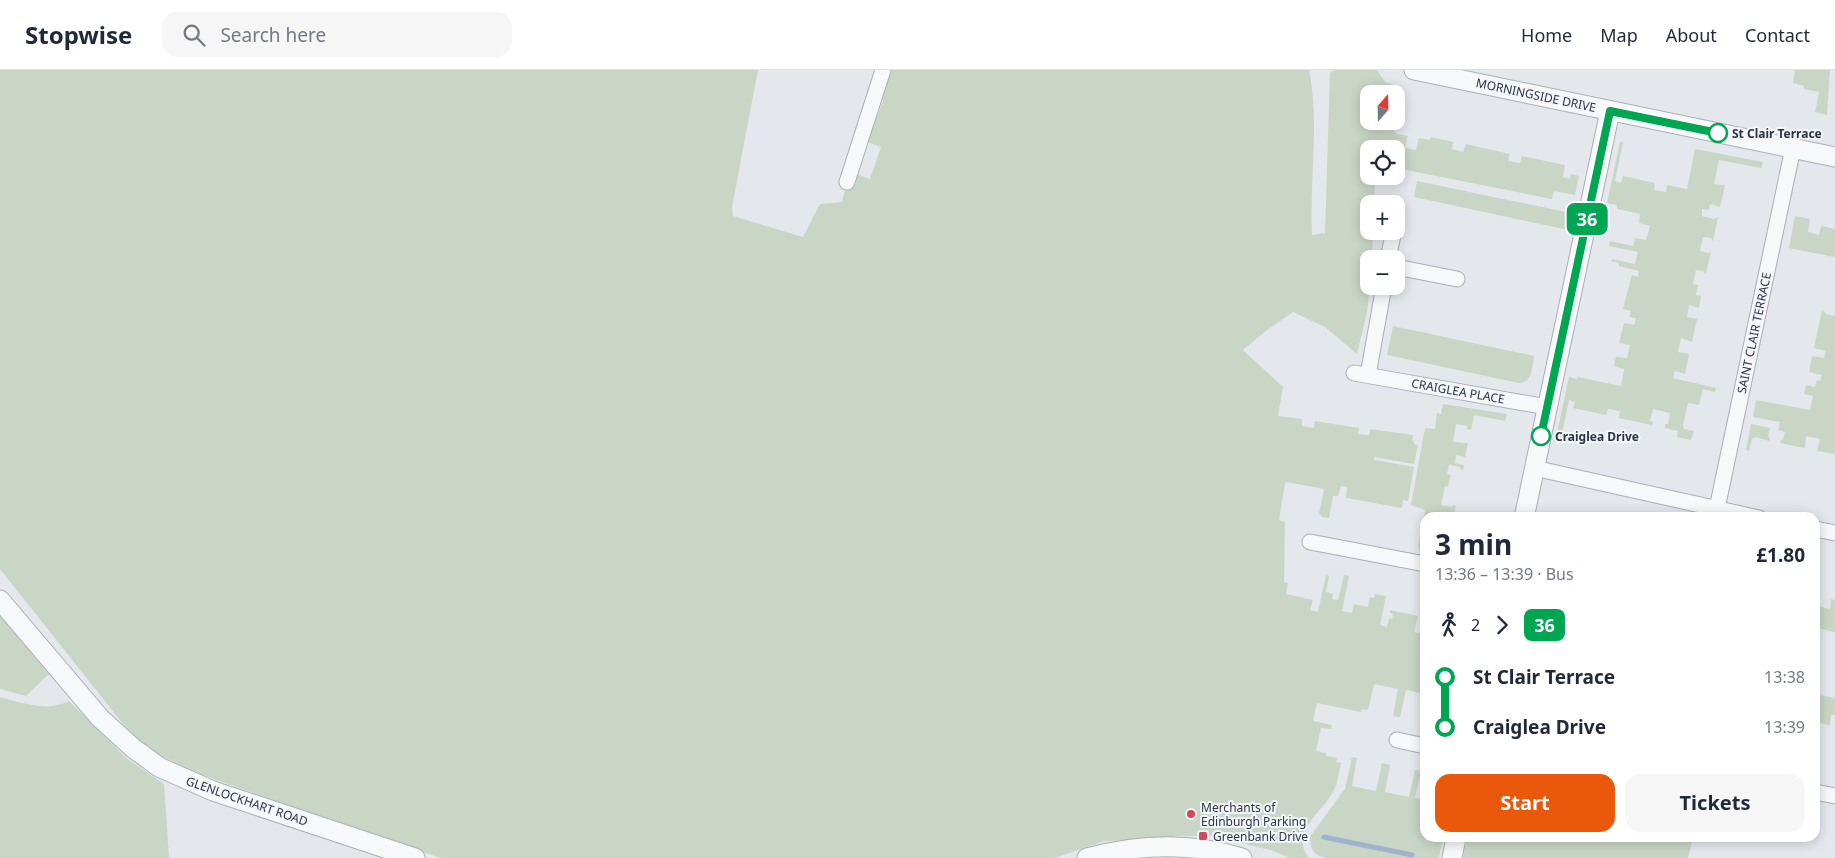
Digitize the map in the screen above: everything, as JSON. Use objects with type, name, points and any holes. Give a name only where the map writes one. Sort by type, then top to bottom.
[{"type":"street","points":[[847,182],[883,70]]},
{"type":"street","name":"MORNINGSIDE DRIVE","points":[[1414,70],[1835,157]]},
{"type":"street","points":[[1525,512],[1610,111]]},
{"type":"street","name":"SAINT CLAIR TERRACE","points":[[1716,512],[1792,148]]},
{"type":"street","points":[[1405,268],[1457,279]]},
{"type":"street","name":"CRAIGLEA PLACE","points":[[1382,295],[1361,374],[1547,407]]},
{"type":"street","points":[[1534,468],[1712,512]]},
{"type":"street","points":[[1820,530],[1835,533]]},
{"type":"street","points":[[1310,542],[1420,563]]},
{"type":"street","name":"GLENLOCKHART ROAD","points":[[0,600],[100,718],[133,748],[159,767],[213,791],[414,858]]},
{"type":"street","points":[[1397,740],[1420,745]]},
{"type":"street","points":[[1820,793],[1835,796]]},
{"type":"street","points":[[1452,858],[1455,842]]},
{"type":"street","points":[[1087,858],[1127,850],[1178,846],[1204,848],[1242,858]]},
{"type":"green space","points":[[0,70],[758,70],[732,207],[733,216],[803,237],[820,204],[842,202],[850,172],[870,179],[881,147],[867,142],[883,101],[881,95],[889,70],[1309,70],[1314,111],[1312,235],[1325,233],[1330,73],[1334,70],[1377,70],[1385,82],[1393,85],[1360,85],[1360,130],[1394,130],[1397,134],[1408,136],[1405,148],[1405,140],[1360,140],[1360,185],[1375,185],[1374,195],[1360,195],[1360,240],[1373,240],[1372,250],[1360,250],[1360,295],[1369,295],[1357,354],[1325,327],[1293,312],[1243,350],[1283,387],[1278,416],[1302,419],[1302,426],[1314,428],[1315,421],[1359,428],[1358,434],[1369,435],[1370,429],[1413,435],[1412,440],[1414,444],[1418,445],[1414,464],[1374,457],[1374,460],[1414,467],[1408,501],[1403,500],[1402,508],[1346,498],[1347,487],[1341,486],[1338,496],[1333,496],[1329,518],[1322,517],[1319,514],[1324,489],[1285,483],[1279,520],[1285,522],[1284,582],[1288,583],[1286,594],[1313,600],[1310,610],[1318,612],[1326,575],[1329,576],[1326,592],[1333,594],[1332,599],[1338,600],[1344,575],[1349,576],[1342,611],[1352,613],[1354,604],[1368,607],[1370,597],[1374,598],[1375,594],[1386,596],[1380,625],[1387,627],[1389,618],[1392,619],[1393,614],[1390,613],[1390,610],[1418,616],[1414,632],[1420,633],[1420,693],[1406,690],[1400,717],[1393,716],[1398,689],[1374,684],[1368,710],[1362,709],[1361,712],[1317,703],[1313,721],[1332,725],[1331,729],[1321,728],[1316,751],[1326,753],[1326,756],[1337,758],[1336,762],[1341,763],[1334,790],[1305,831],[1304,849],[1309,858],[1290,858],[1271,850],[1210,836],[1178,836],[1143,840],[1104,841],[1055,858],[441,858],[203,775],[159,755],[142,744],[124,725],[0,569]]},
{"type":"green space","points":[[1795,70],[1830,70],[1827,115],[1815,112],[1819,92],[1804,89],[1804,86],[1793,83]]},
{"type":"green space","points":[[1431,137],[1453,142],[1452,149],[1463,152],[1466,144],[1510,154],[1508,161],[1520,163],[1522,156],[1565,165],[1563,177],[1570,179],[1571,174],[1579,176],[1575,195],[1554,191],[1552,199],[1405,170],[1405,148],[1416,150],[1419,138],[1430,140]]},
{"type":"green space","points":[[1620,142],[1623,142],[1615,181],[1621,183],[1623,176],[1655,183],[1654,190],[1666,192],[1667,185],[1687,189],[1695,149],[1763,162],[1761,168],[1719,160],[1714,184],[1725,185],[1720,207],[1710,204],[1709,210],[1702,209],[1702,216],[1714,219],[1718,217],[1713,241],[1711,238],[1703,237],[1700,251],[1708,253],[1711,251],[1706,274],[1703,271],[1696,270],[1693,284],[1698,285],[1696,295],[1701,296],[1699,308],[1689,305],[1687,317],[1697,319],[1692,342],[1681,338],[1678,352],[1689,354],[1685,374],[1675,371],[1673,378],[1716,388],[1715,392],[1703,389],[1699,405],[1688,403],[1683,425],[1684,429],[1694,431],[1691,440],[1677,437],[1678,431],[1665,428],[1665,424],[1668,424],[1670,413],[1653,409],[1650,421],[1653,422],[1652,425],[1619,418],[1620,411],[1608,409],[1606,415],[1573,408],[1575,402],[1569,400],[1561,439],[1556,438],[1569,377],[1577,379],[1578,377],[1621,386],[1624,369],[1614,366],[1616,357],[1627,358],[1630,345],[1619,343],[1624,323],[1634,325],[1636,318],[1629,317],[1631,311],[1623,309],[1632,275],[1638,277],[1639,271],[1619,266],[1619,263],[1611,261],[1612,259],[1635,264],[1638,252],[1609,246],[1610,241],[1633,246],[1635,238],[1646,240],[1650,226],[1639,223],[1640,214],[1617,209],[1617,205],[1607,203]]},
{"type":"green space","points":[[1417,181],[1571,213],[1568,230],[1414,197]]},
{"type":"green space","points":[[1795,216],[1810,219],[1808,232],[1819,235],[1821,226],[1835,229],[1835,257],[1789,248]]},
{"type":"green space","points":[[1822,310],[1826,314],[1835,316],[1835,454],[1817,451],[1820,439],[1806,436],[1805,448],[1780,443],[1785,432],[1778,430],[1780,422],[1753,417],[1756,400],[1810,410],[1813,396],[1804,394],[1806,385],[1815,387],[1817,380],[1820,381],[1822,375],[1809,372],[1812,356],[1824,358],[1826,351],[1814,348]]},
{"type":"green space","points":[[1393,326],[1534,356],[1531,373],[1527,380],[1519,383],[1387,355]]},
{"type":"green space","points":[[1443,404],[1507,414],[1505,421],[1474,415],[1471,430],[1467,429],[1467,426],[1456,424],[1453,442],[1468,443],[1465,457],[1456,455],[1455,463],[1464,465],[1463,470],[1460,467],[1449,465],[1447,474],[1451,475],[1448,487],[1445,486],[1441,505],[1456,506],[1454,512],[1425,512],[1425,510],[1411,505],[1425,428],[1435,429],[1437,413],[1441,414]]},
{"type":"green space","points":[[1751,424],[1770,428],[1768,437],[1770,441],[1755,437],[1752,439],[1749,451],[1746,450]]},
{"type":"green space","points":[[1831,599],[1835,600],[1835,632],[1820,629],[1820,607],[1830,609]]},
{"type":"green space","points":[[0,614],[50,673],[26,696],[0,689]]},
{"type":"green space","points":[[1820,695],[1835,698],[1835,715],[1831,715],[1830,725],[1820,723]]},
{"type":"green space","points":[[0,697],[26,704],[43,706],[52,706],[69,701],[126,758],[164,784],[169,858],[0,858]]},
{"type":"green space","points":[[1352,757],[1357,758],[1352,786],[1376,791],[1382,763],[1390,765],[1385,792],[1409,797],[1415,770],[1420,771],[1415,798],[1420,799],[1420,842],[1442,842],[1439,858],[1326,858],[1315,853],[1310,844],[1311,835],[1345,789]]},
{"type":"green space","points":[[1466,842],[1692,842],[1688,858],[1463,858]]},
{"type":"waterway","points":[[1324,837],[1412,855]]},
{"type":"bus line","name":"36","points":[[1541,436],[1610,111],[1718,133]]},
{"type":"place","name":"St Clair Terrace","points":[[1718,133]]},
{"type":"place","name":"Craiglea Drive","points":[[1541,436]]},
{"type":"place","name":"Merchants of Edinburgh Parking","points":[[1191,814]]},
{"type":"place","name":"Greenbank Drive","points":[[1203,836]]}]
